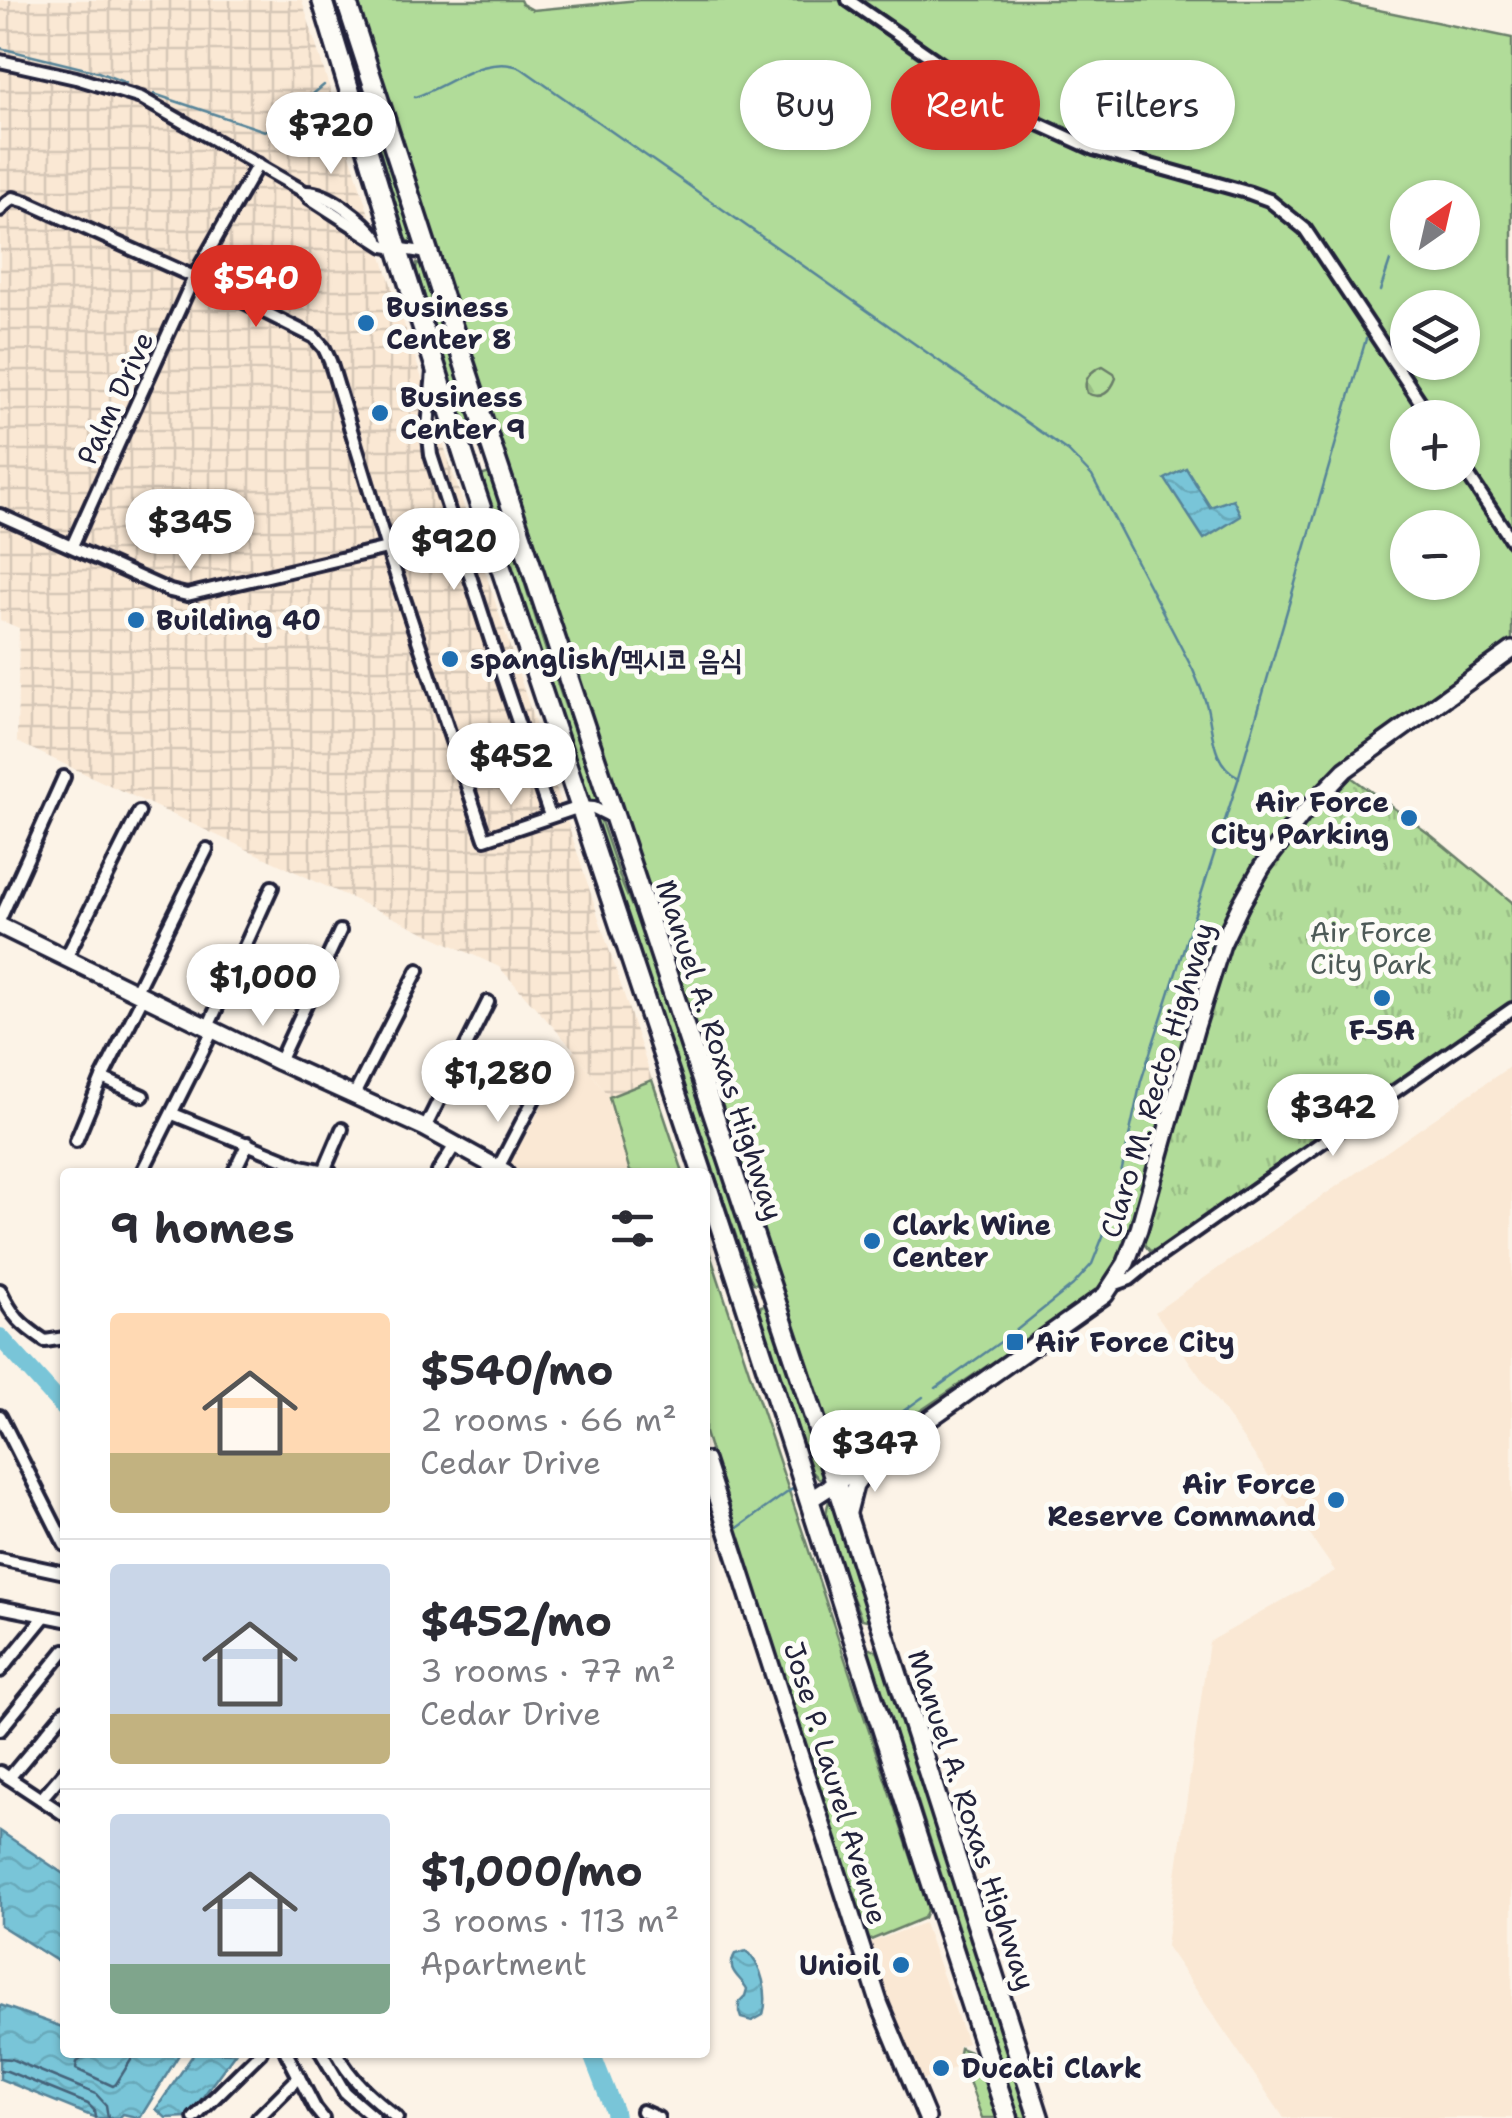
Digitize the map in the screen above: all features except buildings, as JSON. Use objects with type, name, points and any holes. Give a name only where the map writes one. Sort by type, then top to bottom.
[{"type":"main road","name":"Manuel A. Roxas Highway","points":[[346,0],[836,1483],[1039,2118]]},
{"type":"main road","name":"Manuel A. Roxas Highway","points":[[322,4],[391,248],[434,358],[701,1168]]},
{"type":"main road","name":"Manuel A. Roxas Highway","points":[[710,1195],[1008,2118]]},
{"type":"main road","points":[[744,1296],[770,1286]]},
{"type":"main road","points":[[852,1637],[882,1627]]},
{"type":"street","points":[[848,0],[1018,114],[1094,149],[1250,193],[1282,209],[1305,229],[1326,258],[1419,400]]},
{"type":"street","points":[[0,61],[141,98],[306,192],[315,192],[345,209],[391,248],[428,253]]},
{"type":"street","name":"Palm Drive","points":[[72,546],[194,277],[258,164]]},
{"type":"street","points":[[0,210],[13,198],[27,202],[194,277],[314,337],[330,361],[485,839],[580,806],[614,818]]},
{"type":"street","points":[[434,358],[428,428],[432,455],[550,816]]},
{"type":"street","points":[[1478,490],[1512,541]]},
{"type":"street","points":[[0,516],[188,595],[388,548]]},
{"type":"street","name":"Claro M. Recto Highway","points":[[1113,1285],[1138,1229],[1214,965],[1262,867],[1301,816],[1345,770],[1512,650]]},
{"type":"street","points":[[64,777],[0,923],[279,1062],[424,1128],[498,1168]]},
{"type":"street","points":[[66,958],[138,812]]},
{"type":"street","points":[[76,1141],[207,849]]},
{"type":"street","points":[[144,1168],[173,1114],[272,887]]},
{"type":"street","points":[[279,1062],[340,931]]},
{"type":"street","points":[[354,1095],[418,970]]},
{"type":"street","points":[[424,1128],[488,1002]]},
{"type":"street","points":[[811,1499],[1512,1010]]},
{"type":"street","points":[[102,1078],[143,1096]]},
{"type":"street","points":[[503,1168],[534,1099]]},
{"type":"street","points":[[173,1114],[248,1142],[297,1168]]},
{"type":"street","points":[[328,1168],[342,1129]]},
{"type":"street","points":[[236,1168],[248,1142]]},
{"type":"street","points":[[441,1168],[456,1145]]},
{"type":"street","points":[[0,1290],[14,1318],[45,1341],[60,1339]]},
{"type":"street","points":[[2,1423],[60,1535]]},
{"type":"street","points":[[846,1520],[855,1484],[876,1457]]},
{"type":"street","name":"Jose P. Laurel Avenue","points":[[710,1477],[880,2005],[927,2118]]},
{"type":"street","points":[[0,1562],[60,1574]]},
{"type":"street","points":[[0,1608],[60,1619]]},
{"type":"street","points":[[0,1671],[46,1616]]},
{"type":"street","points":[[0,1730],[60,1656]]},
{"type":"street","points":[[60,1715],[4,1774],[60,1812]]},
{"type":"street","points":[[41,1799],[60,1777]]},
{"type":"street","points":[[194,2118],[255,2058]]},
{"type":"street","points":[[289,2058],[322,2118]]},
{"type":"street","points":[[325,2058],[345,2093],[374,2118]]},
{"type":"street","points":[[340,2058],[362,2090],[397,2118]]},
{"type":"street","points":[[258,2118],[299,2077]]},
{"type":"street","points":[[642,2111],[658,2118]]},
{"type":"shaded area","points":[[0,0],[302,0],[385,266],[652,1080],[609,1097],[574,1050],[499,967],[17,742],[19,628],[0,620]]},
{"type":"shaded area","points":[[574,1050],[609,1097],[629,1168],[508,1165]]},
{"type":"shaded area","points":[[1512,1065],[1512,2118],[1284,2118],[1166,1946],[1209,1642],[1335,1571],[1155,1312]]},
{"type":"shaded area","points":[[924,1923],[967,2043],[958,2046],[962,2065],[919,2082],[890,2018],[866,1944]]},
{"type":"green space","points":[[328,0],[336,0],[340,8],[415,239],[411,243],[405,238]]},
{"type":"green space","points":[[356,0],[520,0],[533,10],[639,0],[1331,0],[1512,38],[1512,640],[1375,739],[1249,880],[1137,1217],[1105,1281],[1088,1298],[847,1463],[836,1456]]},
{"type":"green space","points":[[417,263],[421,265],[473,420],[464,423],[416,269]]},
{"type":"green space","points":[[1103,366],[1116,378],[1111,387],[1101,395],[1087,393],[1089,376]]},
{"type":"green space","points":[[490,473],[596,794],[595,805],[588,802],[522,613],[480,476]]},
{"type":"green space","name":"Air Force City Park","points":[[1351,777],[1432,836],[1512,902],[1512,1002],[1163,1248],[1150,1251],[1144,1244],[1144,1235],[1184,1080],[1218,978],[1264,882],[1300,830]]},
{"type":"green space","points":[[596,815],[647,941],[761,1280],[758,1284],[750,1277],[594,821]]},
{"type":"green space","points":[[652,1080],[682,1168],[629,1168],[609,1097]]},
{"type":"green space","points":[[710,1254],[928,1908],[924,1918],[866,1942],[710,1449]]},
{"type":"green space","points":[[764,1305],[771,1309],[823,1479],[812,1471],[759,1312]]},
{"type":"green space","points":[[830,1499],[870,1616],[867,1620],[860,1616],[830,1541]]},
{"type":"green space","points":[[871,1648],[877,1651],[901,1711],[1030,2118],[1019,2118],[867,1655]]},
{"type":"green space","points":[[960,2048],[978,2055],[999,2118],[982,2118]]},
{"type":"water","points":[[1186,468],[1210,507],[1233,499],[1241,516],[1204,539],[1165,479]]},
{"type":"water","points":[[0,1831],[60,1872],[60,1963],[0,1925]]},
{"type":"water","points":[[746,1951],[760,1972],[764,1989],[763,2015],[752,2021],[741,2018],[739,2002],[747,1989],[732,1965],[735,1954]]},
{"type":"water","points":[[0,2005],[60,2026],[60,2058],[177,2058],[140,2118],[123,2114],[119,2118],[96,2118],[0,2079]]},
{"type":"water","points":[[191,2058],[231,2058],[188,2117],[166,2118],[156,2109]]},
{"type":"waterway","points":[[0,48],[98,72],[126,83]]},
{"type":"waterway","points":[[415,97],[481,68],[508,64],[521,68],[1069,452],[1092,476],[1193,670],[1223,765],[1239,777],[1141,1081],[1113,1211],[1092,1264],[1073,1285],[1013,1333],[936,1388]]},
{"type":"waterway","points":[[154,94],[265,131],[324,85]]},
{"type":"waterway","points":[[1380,291],[1390,261]]},
{"type":"waterway","points":[[1239,776],[1366,339]]},
{"type":"waterway","points":[[0,1337],[60,1403]]},
{"type":"waterway","points":[[836,1459],[923,1397]]},
{"type":"waterway","points":[[739,1527],[795,1487]]},
{"type":"waterway","points":[[593,2058],[615,2118]]},
{"type":"place","name":"Business Center 8","points":[[366,323]]},
{"type":"place","name":"Business Center 9","points":[[380,413]]},
{"type":"place","name":"Building 40","points":[[136,620]]},
{"type":"place","name":"spanglish/멕시코 음식","points":[[450,659]]},
{"type":"place","name":"Air Force City Parking","points":[[1409,818]]},
{"type":"place","name":"F-5A","points":[[1382,998]]},
{"type":"place","name":"Clark Wine Center","points":[[872,1241]]},
{"type":"place","name":"Air Force City","points":[[1015,1342]]},
{"type":"place","name":"Air Force Reserve Command","points":[[1336,1500]]},
{"type":"place","name":"Unioil","points":[[901,1965]]},
{"type":"place","name":"Ducati Clark","points":[[941,2068]]}]
